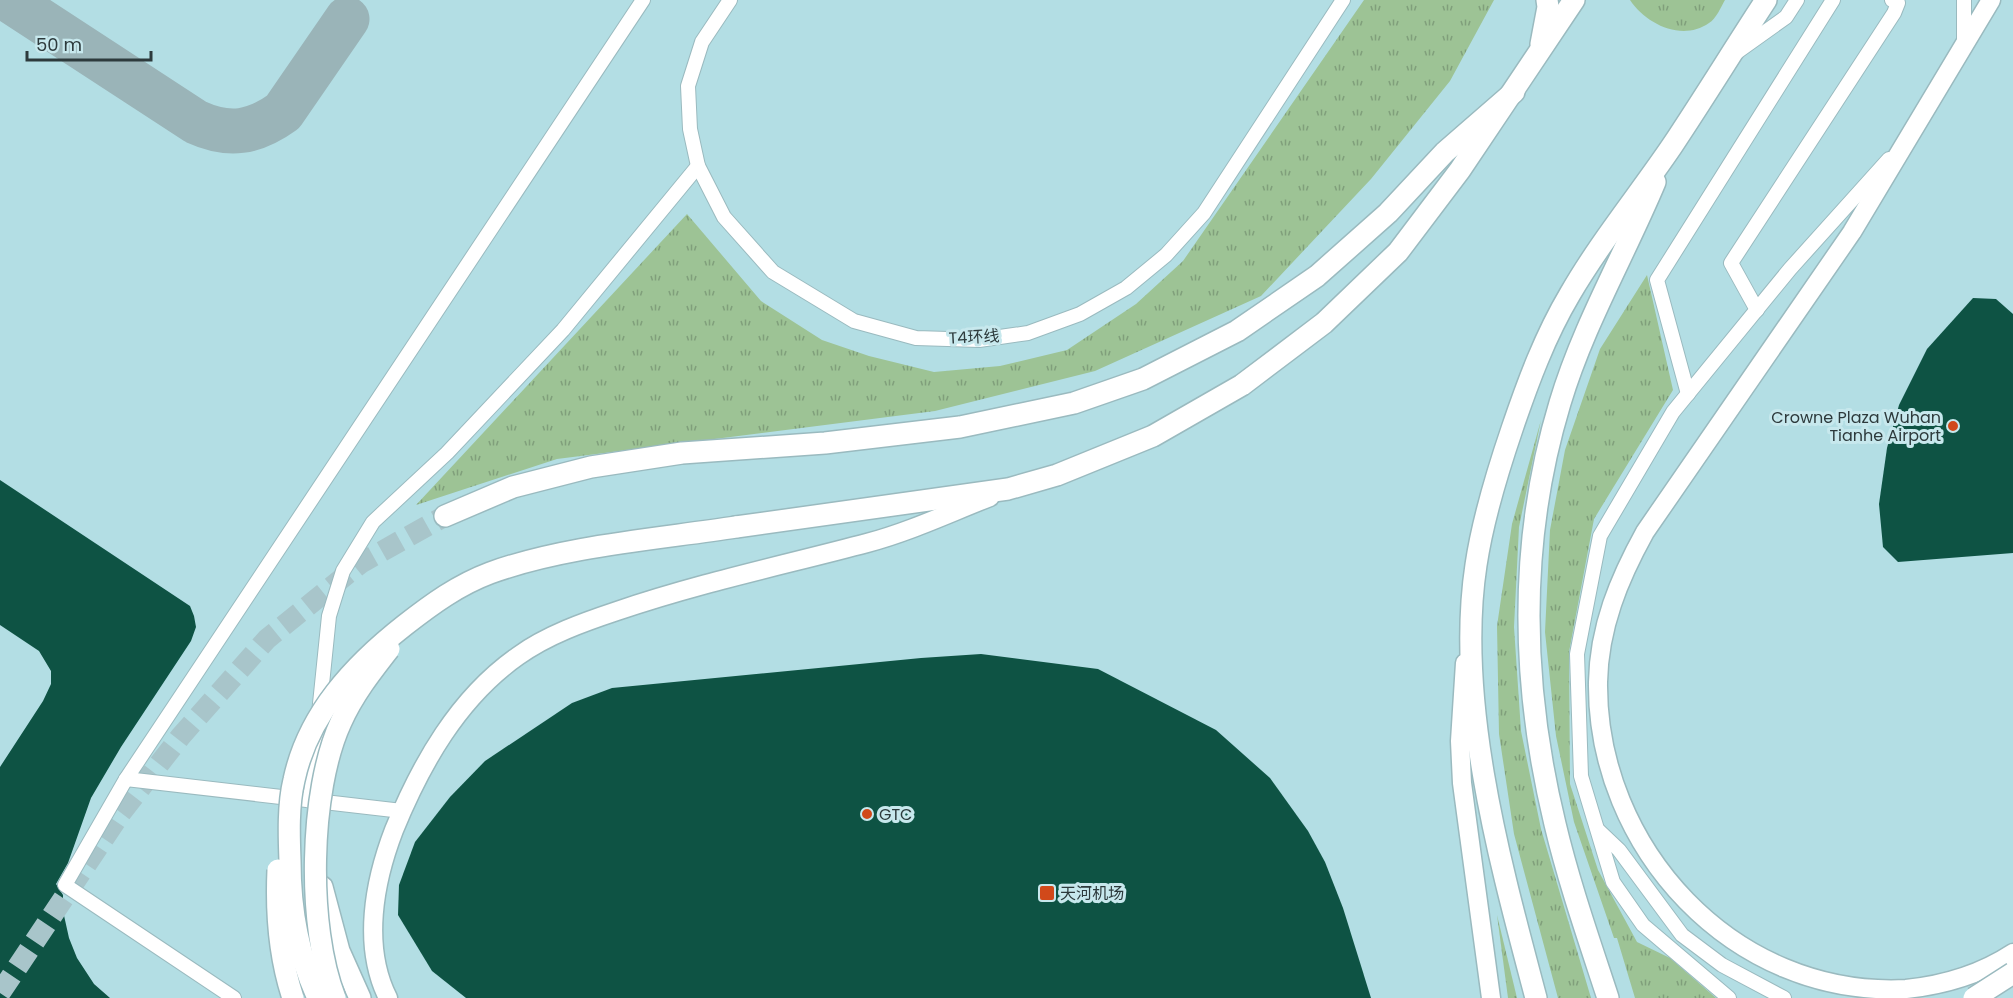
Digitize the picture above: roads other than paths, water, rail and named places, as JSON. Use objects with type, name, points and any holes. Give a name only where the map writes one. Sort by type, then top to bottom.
[{"type":"main road","points":[[1539,53],[1548,7],[1547,0]]},
{"type":"main road","points":[[388,998],[375,948],[374,904],[389,842],[402,811],[438,741],[463,706],[490,678],[519,655],[555,636],[641,602],[870,542],[1008,489],[1106,457],[1153,436],[1242,385],[1284,356],[1339,310],[1398,252],[1460,170],[1574,0]]},
{"type":"main road","points":[[1491,998],[1468,838],[1461,762],[1463,676],[1476,567],[1484,520],[1497,472],[1544,345],[1569,295],[1617,219],[1670,149],[1766,0]]},
{"type":"main road","points":[[1991,0],[1852,232],[1645,532],[1615,593],[1600,649],[1598,681],[1602,736],[1617,790],[1639,838],[1681,901],[1709,929],[1740,952],[1775,970],[1831,987],[1889,991],[1928,987],[1966,976],[2013,953]]},
{"type":"main road","points":[[445,516],[513,488],[591,467],[682,453],[825,443],[960,427],[1074,403],[1143,379],[1238,331],[1317,276],[1388,213],[1445,152],[1514,92]]},
{"type":"main road","points":[[1608,998],[1555,826],[1536,729],[1527,630],[1531,533],[1547,449],[1575,358],[1670,149]]},
{"type":"main road","points":[[293,998],[281,954],[276,902],[278,865],[293,780],[303,749],[333,695],[363,659],[444,596],[467,583],[516,565],[588,550],[1008,489]]},
{"type":"main road","points":[[335,998],[320,944],[317,854],[323,785],[329,755],[341,723],[356,694],[409,622]]},
{"type":"main road","points":[[1471,622],[1473,681],[1484,768],[1502,861],[1536,998]]},
{"type":"main road","points":[[293,780],[289,837],[294,924],[301,953],[318,998]]},
{"type":"main road","points":[[317,854],[331,924],[350,979],[360,998]]},
{"type":"main road","points":[[1974,998],[2013,972]]},
{"type":"street","points":[[234,998],[65,885],[126,779],[643,0]]},
{"type":"street","name":"T4环线","points":[[730,0],[702,42],[688,86],[690,129],[698,166],[724,217],[772,272],[854,321],[916,338],[979,340],[1028,333],[1080,314],[1126,288],[1166,255],[1204,213],[1343,0]]},
{"type":"street","points":[[1728,59],[1786,17],[1797,0]]},
{"type":"street","points":[[1688,394],[1657,280],[1833,0]]},
{"type":"street","points":[[1757,310],[1731,263],[1894,13],[1898,3],[1892,0]]},
{"type":"street","points":[[1964,0],[1964,45]]},
{"type":"street","points":[[1729,998],[1643,926],[1613,882],[1581,776],[1577,654],[1600,536],[1673,412],[1757,310],[1909,138]]},
{"type":"street","points":[[310,801],[324,647],[329,616],[343,571],[373,522],[447,453],[563,330],[698,166]]},
{"type":"street","points":[[126,779],[402,811]]},
{"type":"street","points":[[1597,830],[1619,850],[1682,935],[1722,965],[1784,998]]},
{"type":"street","points":[[1992,998],[2013,965]]},
{"type":"tunnel","points":[[0,993],[121,813],[181,736],[267,639],[361,563],[445,516]]},
{"type":"place","name":"Crowne Plaza Wuhan Tianhe Airport","points":[[1953,426]]},
{"type":"place","name":"GTC","points":[[867,814]]},
{"type":"place","name":"天河机场","points":[[1047,893]]}]
